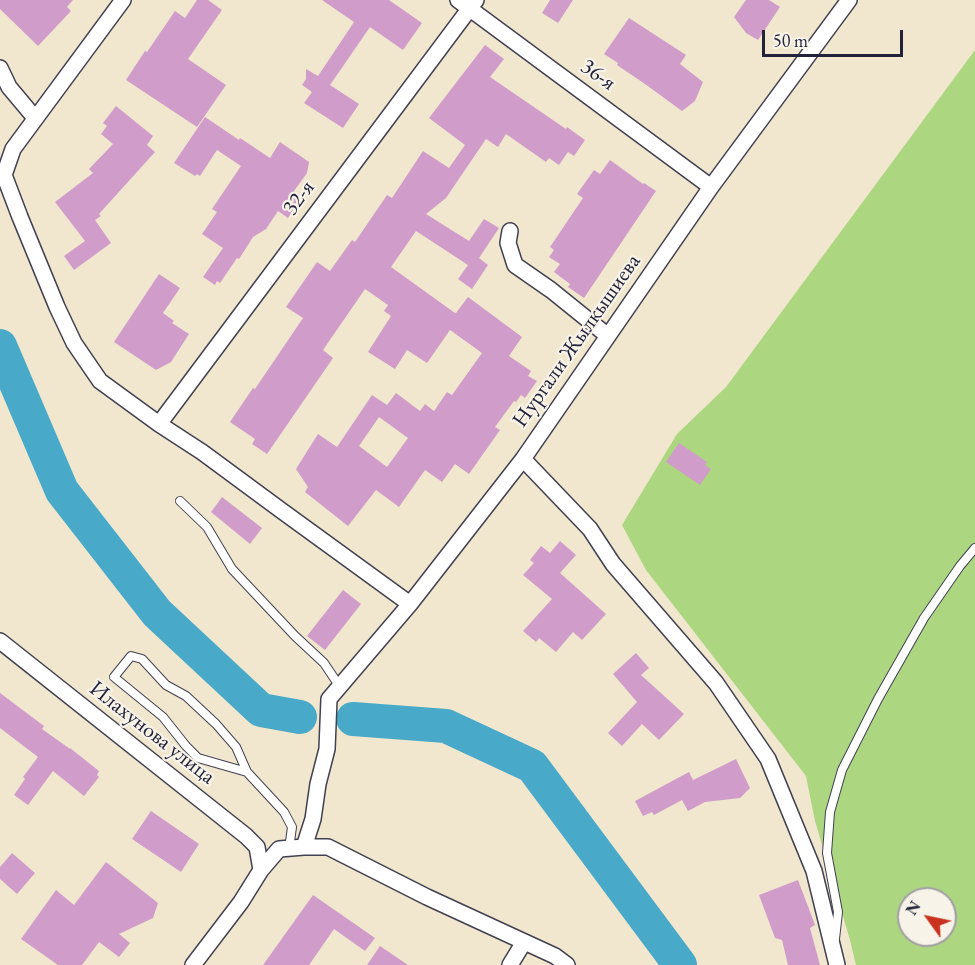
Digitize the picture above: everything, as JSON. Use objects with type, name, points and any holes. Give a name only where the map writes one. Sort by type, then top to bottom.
[{"type":"street","points":[[123,0],[35,118],[6,150],[4,175],[74,344],[100,381],[202,452],[410,604]]},
{"type":"street","name":"Нургали Жылкышиева","points":[[296,848],[313,819],[318,784],[327,749],[329,699],[410,604],[523,459],[711,187],[849,0]]},
{"type":"street","name":"36-я","points":[[468,3],[711,187]]},
{"type":"street","name":"32-я","points":[[159,424],[468,3]]},
{"type":"street","points":[[0,68],[9,87],[35,118]]},
{"type":"street","points":[[510,231],[508,243],[515,265],[551,290],[608,336]]},
{"type":"street","points":[[523,459],[590,529],[613,564],[716,683],[768,759],[814,871],[835,959]]},
{"type":"street","name":"Илахунова улица","points":[[0,641],[246,836],[257,846],[261,870]]},
{"type":"street","points":[[193,965],[242,902],[261,870],[279,849],[328,847],[427,897],[555,956],[567,965]]},
{"type":"street","points":[[510,965],[524,942]]},
{"type":"lane","points":[[180,501],[207,527],[232,569],[295,636],[324,663],[340,687]]},
{"type":"lane","points":[[835,959],[838,912],[827,853],[830,812],[842,770],[878,699],[924,618],[975,548]]},
{"type":"lane","points":[[247,772],[198,758],[163,717],[114,677],[131,656],[142,659],[166,685],[186,696],[216,724],[236,747],[247,772],[284,812],[292,827],[296,848]]},
{"type":"green space","points":[[975,50],[975,965],[856,965],[815,821],[806,776],[646,570],[622,525],[677,434],[726,387]]},
{"type":"building","points":[[0,0],[73,0],[67,7],[71,11],[38,46],[0,9]]},
{"type":"building","points":[[197,0],[208,0],[222,10],[188,59],[226,85],[197,127],[126,80],[175,11],[185,18]]},
{"type":"building","points":[[322,0],[389,0],[422,23],[403,50],[370,27],[330,85],[359,104],[343,128],[304,103],[312,92],[302,85],[306,79],[306,69],[318,76],[354,22]]},
{"type":"building","points":[[550,0],[573,0],[558,23],[542,13]]},
{"type":"building","points":[[746,0],[769,0],[780,7],[758,40],[746,33],[734,17]]},
{"type":"building","points":[[629,18],[686,55],[680,64],[703,82],[695,101],[682,111],[604,54]]},
{"type":"building","points":[[485,45],[504,59],[490,77],[585,140],[574,156],[568,152],[559,165],[549,158],[546,162],[506,134],[498,147],[486,139],[446,198],[426,214],[469,241],[484,219],[499,228],[479,258],[488,265],[472,289],[458,279],[468,265],[416,231],[391,267],[455,313],[468,297],[522,337],[509,356],[531,371],[528,376],[537,381],[525,398],[521,395],[516,402],[514,401],[495,427],[500,430],[469,474],[455,464],[442,482],[425,470],[399,507],[376,490],[348,526],[305,492],[308,487],[296,469],[318,434],[337,447],[372,395],[387,405],[396,393],[420,411],[425,404],[434,411],[447,392],[452,395],[482,353],[450,330],[427,363],[407,350],[395,369],[368,352],[391,316],[384,311],[388,305],[365,289],[323,350],[333,358],[267,454],[252,444],[255,439],[230,422],[303,318],[286,307],[317,262],[330,271],[352,240],[355,242],[387,195],[392,198],[423,151],[449,168],[465,145],[429,118]],"holes":[[[379,417],[408,438],[387,467],[359,446]]]},
{"type":"building","points":[[116,106],[153,136],[147,145],[155,152],[99,214],[101,216],[95,220],[111,243],[74,270],[64,256],[85,241],[55,202],[93,173],[89,169],[113,144],[101,134],[107,126],[103,123]]},
{"type":"building","points":[[205,117],[270,158],[280,142],[309,162],[307,173],[294,191],[302,196],[288,218],[278,211],[266,229],[253,237],[220,283],[217,281],[215,285],[203,277],[223,248],[202,234],[217,212],[212,209],[241,166],[217,150],[200,176],[197,174],[195,176],[174,163]]},
{"type":"building","points":[[610,160],[656,191],[584,298],[568,287],[570,284],[554,272],[560,264],[549,257],[554,250],[550,247],[583,198],[577,194],[594,170],[600,174]]},
{"type":"building","points":[[159,274],[180,288],[163,313],[174,321],[172,323],[189,334],[171,362],[156,370],[114,342]]},
{"type":"building","points":[[679,443],[707,462],[705,465],[711,469],[700,485],[666,462]]},
{"type":"building","points":[[222,497],[262,528],[250,544],[211,512]]},
{"type":"building","points":[[560,541],[576,555],[560,573],[606,614],[582,640],[573,632],[556,652],[539,638],[536,642],[523,631],[552,599],[523,575],[534,563],[530,560],[541,546],[550,553]]},
{"type":"building","points":[[343,590],[361,604],[325,650],[307,636]]},
{"type":"building","points":[[636,653],[649,668],[641,675],[684,714],[659,740],[642,724],[622,746],[608,733],[637,702],[613,674]]},
{"type":"building","points":[[0,693],[44,726],[42,729],[99,771],[97,775],[99,777],[84,796],[53,771],[28,805],[14,795],[25,779],[23,777],[38,757],[0,728]]},
{"type":"building","points":[[736,759],[750,788],[740,798],[705,802],[688,811],[682,800],[654,815],[652,812],[643,816],[635,801],[689,772],[693,780]]},
{"type":"building","points":[[151,811],[199,844],[181,872],[132,839]]},
{"type":"building","points":[[12,853],[35,873],[17,894],[0,879],[0,867]]},
{"type":"building","points":[[106,862],[158,903],[153,918],[119,934],[130,943],[119,957],[99,942],[82,965],[58,965],[21,939],[56,890],[74,905]]},
{"type":"building","points":[[798,880],[815,925],[810,928],[820,965],[788,965],[782,940],[775,938],[759,895]]},
{"type":"building","points":[[313,895],[375,938],[365,951],[334,929],[309,965],[263,965]]},
{"type":"building","points":[[380,946],[408,965],[367,965]]},
{"type":"waterway","points":[[0,346],[62,491],[157,613],[261,710],[300,717]]},
{"type":"waterway","points":[[353,719],[446,726],[532,766],[680,965]]}]
